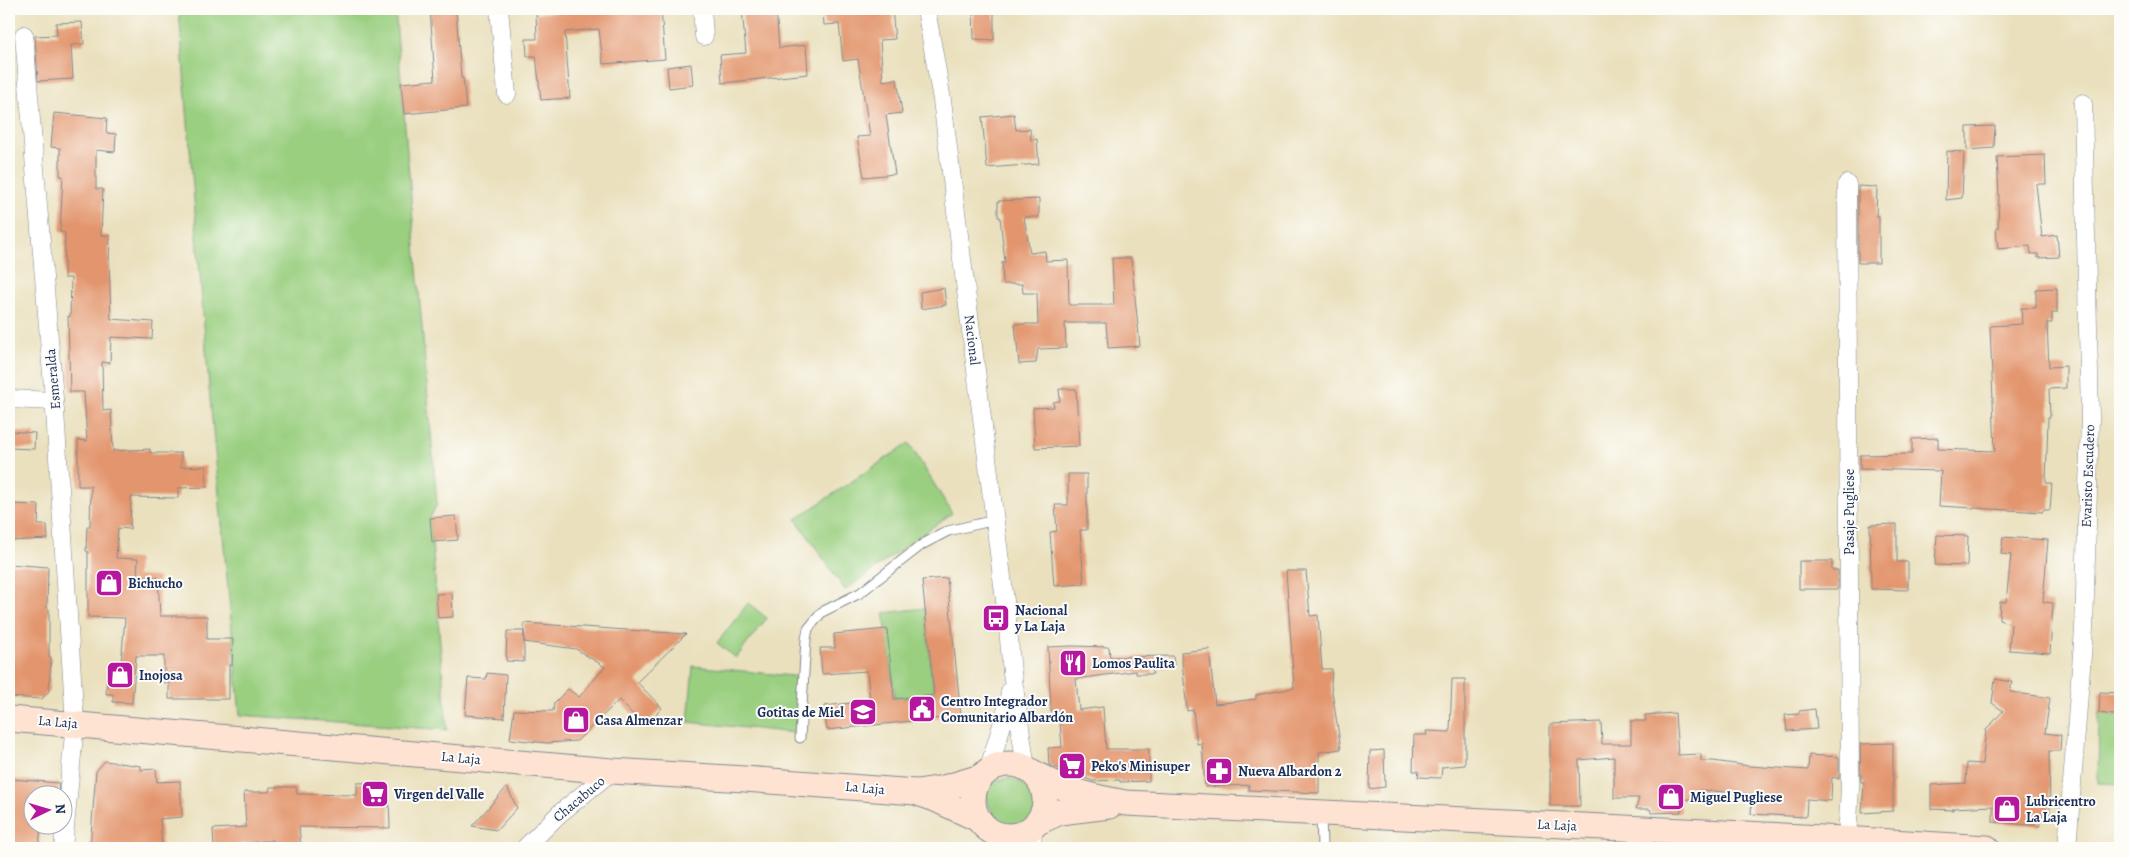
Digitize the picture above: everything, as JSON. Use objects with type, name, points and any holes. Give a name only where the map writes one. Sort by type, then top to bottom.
[{"type":"main road","name":"La Laja","points":[[9,719],[612,771],[915,792],[944,788],[985,774]]},
{"type":"main road","points":[[1007,764],[1029,770],[1043,787],[1045,805],[1034,833],[1007,836],[993,833],[973,804],[974,790],[985,774],[1007,764]]},
{"type":"main road","name":"La Laja","points":[[1029,770],[1058,786],[1088,796],[1126,803],[1987,848]]},
{"type":"main road","name":"La Laja","points":[[915,792],[935,799],[993,833]]},
{"type":"main road","name":"La Laja","points":[[1034,833],[1060,812],[1126,803]]},
{"type":"street","points":[[499,9],[507,94]]},
{"type":"street","points":[[702,9],[704,36]]},
{"type":"street","name":"Nacional","points":[[926,9],[942,100],[1007,617],[1012,673],[1029,770]]},
{"type":"street","name":"Esmeralda","points":[[24,35],[54,401],[75,724],[63,848]]},
{"type":"street","name":"Evaristo Escudero","points":[[2067,848],[2084,629],[2090,418],[2083,103]]},
{"type":"street","name":"Pasaje Pugliese","points":[[1844,842],[1850,787],[1847,184]]},
{"type":"street","points":[[9,399],[54,401]]},
{"type":"street","name":"Nacional","points":[[985,774],[1008,705],[1012,673]]},
{"type":"street","name":"Chacabuco","points":[[525,848],[559,814],[612,771]]},
{"type":"lane","points":[[800,738],[806,638],[808,629],[814,620],[822,612],[860,593],[922,544],[948,531],[995,520]]},
{"type":"lane","points":[[1320,813],[1322,848]]},
{"type":"green space","points":[[395,9],[437,504],[430,518],[447,730],[240,715],[209,388],[179,10]]},
{"type":"green space","points":[[909,443],[952,513],[845,590],[796,519]]},
{"type":"green space","points":[[748,603],[767,618],[736,658],[717,643]]},
{"type":"green space","points":[[925,608],[934,695],[895,698],[884,613]]},
{"type":"green space","points":[[693,666],[802,677],[796,733],[688,722]]},
{"type":"green space","points":[[2099,713],[2120,716],[2120,784],[2098,783]]},
{"type":"green space","points":[[1008,778],[1028,788],[1037,802],[1039,808],[1028,825],[1011,825],[997,818],[992,812],[987,796],[987,787],[997,780]]},
{"type":"building","points":[[430,9],[456,9],[461,78],[463,78],[466,108],[404,114],[401,83],[435,80]]},
{"type":"building","points":[[580,9],[661,9],[665,59],[603,64],[599,29],[565,32],[570,98],[541,100],[536,56],[527,56],[526,39],[537,39],[536,13],[580,11]]},
{"type":"building","points":[[742,9],[776,9],[779,48],[806,45],[808,74],[722,83],[720,55],[746,53]]},
{"type":"building","points":[[840,9],[892,9],[895,39],[880,40],[883,81],[897,79],[902,113],[886,115],[895,174],[864,177],[857,137],[870,136],[858,59],[843,61],[839,24],[824,25],[823,11]]},
{"type":"building","points":[[973,9],[994,9],[994,40],[974,39]]},
{"type":"building","points":[[82,22],[84,44],[71,45],[73,79],[38,81],[35,36],[57,35],[56,23]]},
{"type":"building","points":[[691,64],[693,85],[669,88],[667,67]]},
{"type":"building","points":[[54,113],[107,118],[106,133],[116,134],[115,152],[96,150],[96,189],[103,189],[101,235],[110,236],[111,319],[153,322],[152,339],[111,337],[110,363],[102,362],[103,411],[111,410],[113,451],[150,449],[150,453],[181,453],[181,467],[206,466],[207,487],[178,488],[178,498],[131,497],[130,529],[118,528],[116,558],[138,559],[137,576],[158,577],[160,616],[207,616],[207,639],[233,639],[232,666],[229,664],[229,699],[169,699],[169,683],[164,683],[164,656],[136,656],[132,703],[113,702],[113,694],[106,694],[108,669],[113,670],[113,663],[121,664],[125,618],[88,617],[88,552],[86,551],[87,526],[90,526],[91,486],[78,486],[78,440],[87,441],[84,392],[70,392],[68,316],[70,317],[71,278],[64,278],[65,233],[60,232],[63,176],[60,176],[60,148],[51,147]]},
{"type":"building","points":[[1014,114],[1016,130],[1030,129],[1031,140],[1037,139],[1039,164],[987,168],[982,117]]},
{"type":"building","points":[[1995,126],[1994,148],[1967,150],[1967,127]]},
{"type":"building","points":[[1947,151],[1964,152],[1962,198],[1946,200]]},
{"type":"building","points":[[2045,155],[2046,184],[2036,184],[2042,237],[2057,235],[2059,257],[2038,258],[2038,254],[2031,254],[2030,246],[1998,249],[1996,228],[1998,228],[1999,196],[1997,157]]},
{"type":"building","points":[[1858,186],[1877,187],[1876,216],[1879,216],[1879,263],[1858,263]]},
{"type":"building","points":[[1039,199],[1039,217],[1024,217],[1030,253],[1045,251],[1046,261],[1068,260],[1069,305],[1114,305],[1112,258],[1131,258],[1140,346],[1108,348],[1106,323],[1065,323],[1066,348],[1038,349],[1036,363],[1019,364],[1015,324],[1038,324],[1037,293],[1023,293],[1022,284],[1003,284],[1002,262],[1005,262],[1000,217],[998,217],[998,201]]},
{"type":"building","points":[[944,288],[946,305],[921,309],[920,292]]},
{"type":"building","points":[[2057,288],[2057,313],[2052,313],[2052,323],[2047,323],[2049,367],[2066,366],[2066,388],[2049,389],[2050,418],[2048,418],[2046,483],[2052,483],[2050,510],[2043,510],[2043,512],[1939,506],[1941,471],[1860,469],[1860,455],[1912,454],[1912,439],[1938,438],[1938,449],[1995,451],[1990,326],[2022,324],[2021,308],[2036,308],[2036,289]]},
{"type":"building","points":[[1059,389],[1076,389],[1079,446],[1035,448],[1033,408],[1054,407],[1053,402],[1060,401]]},
{"type":"building","points":[[9,431],[35,433],[34,449],[9,448]]},
{"type":"building","points":[[1068,474],[1087,474],[1087,530],[1080,530],[1084,584],[1054,586],[1050,532],[1057,531],[1055,505],[1068,505]]},
{"type":"building","points":[[9,504],[39,505],[38,525],[47,525],[48,539],[9,541]]},
{"type":"building","points":[[456,516],[458,540],[432,542],[430,518]]},
{"type":"building","points":[[1897,524],[1897,562],[1908,562],[1908,590],[1871,589],[1870,525]]},
{"type":"building","points":[[1937,535],[1968,536],[1967,566],[1935,565]]},
{"type":"building","points":[[2003,537],[2048,540],[2043,602],[2053,603],[2050,653],[2009,650],[2011,624],[1999,620],[2000,602],[2006,602],[2011,555],[2001,554]]},
{"type":"building","points":[[1799,561],[1832,561],[1832,570],[1838,570],[1838,589],[1799,589]]},
{"type":"building","points":[[9,564],[48,567],[47,608],[49,609],[49,657],[51,657],[49,691],[42,699],[9,697]]},
{"type":"building","points":[[1286,571],[1306,571],[1310,616],[1318,615],[1322,669],[1332,669],[1331,685],[1341,749],[1319,752],[1319,793],[1249,790],[1249,785],[1205,787],[1202,743],[1197,744],[1193,710],[1187,711],[1181,652],[1209,649],[1215,704],[1256,699],[1256,695],[1294,688]]},
{"type":"building","points":[[947,578],[961,716],[827,730],[824,706],[870,701],[867,671],[822,674],[820,648],[835,648],[834,634],[887,629],[894,699],[934,695],[922,580]]},
{"type":"building","points":[[452,593],[453,617],[438,618],[436,594]]},
{"type":"building","points":[[524,623],[686,634],[637,682],[662,708],[644,726],[619,700],[577,741],[547,743],[510,739],[514,710],[553,711],[554,703],[568,689],[579,697],[605,667],[576,649],[524,642]]},
{"type":"building","points":[[507,631],[524,631],[524,662],[506,661]]},
{"type":"building","points":[[1048,647],[1109,647],[1110,657],[1173,656],[1174,666],[1152,669],[1153,674],[1136,674],[1136,671],[1076,679],[1079,710],[1103,707],[1106,749],[1149,749],[1149,781],[1093,781],[1049,765],[1048,748],[1062,747],[1059,711],[1051,711]]},
{"type":"building","points":[[487,673],[506,675],[504,718],[465,715],[468,678],[486,679]]},
{"type":"building","points":[[1452,679],[1465,679],[1465,765],[1442,767],[1441,778],[1418,777],[1419,771],[1413,771],[1414,735],[1427,735],[1426,731],[1450,732]]},
{"type":"building","points":[[1995,679],[2012,682],[2010,692],[2050,698],[2045,733],[2061,735],[2060,751],[2049,751],[2050,815],[2039,816],[2040,826],[1993,822],[1993,806],[1953,808],[1953,810],[1931,809],[1931,785],[1966,783],[1967,763],[1982,764],[1986,730],[2003,711],[1992,703]]},
{"type":"building","points":[[2100,692],[2120,693],[2120,716],[2099,713]]},
{"type":"building","points":[[1815,709],[1817,729],[1787,731],[1785,715],[1799,714],[1799,711]]},
{"type":"building","points":[[1675,713],[1678,755],[1701,754],[1701,761],[1808,770],[1809,755],[1839,757],[1839,779],[1832,777],[1831,801],[1807,799],[1806,817],[1751,814],[1752,794],[1700,790],[1700,798],[1680,800],[1681,812],[1651,813],[1650,809],[1636,809],[1639,798],[1614,798],[1614,757],[1579,760],[1580,806],[1550,806],[1550,724],[1601,722],[1602,744],[1631,744],[1631,721],[1646,721],[1645,715]]},
{"type":"building","points":[[1893,743],[1893,811],[1862,813],[1864,782],[1861,782],[1860,744]]},
{"type":"building","points":[[1384,750],[1385,787],[1369,789],[1370,751]]},
{"type":"building","points":[[105,761],[141,766],[141,770],[156,769],[157,782],[180,781],[182,817],[160,819],[162,848],[90,848],[96,771]]},
{"type":"building","points":[[11,779],[59,783],[22,784],[22,834],[40,834],[39,848],[9,848]]},
{"type":"building","points":[[382,782],[382,797],[389,797],[390,828],[299,827],[301,848],[274,848],[273,840],[240,844],[240,848],[214,848],[213,829],[246,827],[244,792],[269,792],[270,787],[296,787],[297,794],[357,795],[357,783]]},
{"type":"building","points":[[507,787],[517,808],[497,830],[472,826]]},
{"type":"place","name":"Bichucho","points":[[109,583]]},
{"type":"place","name":"Nacional y La Laja","points":[[996,618]]},
{"type":"place","name":"Lomos Paulita","points":[[1073,663]]},
{"type":"place","name":"Inojosa","points":[[120,675]]},
{"type":"place","name":"Centro Integrador Comunitario Albardón","points":[[922,709]]},
{"type":"place","name":"Gotitas de Miel","points":[[863,712]]},
{"type":"place","name":"Casa Almenzar","points":[[576,720]]},
{"type":"place","name":"Peko's Minisuper","points":[[1072,766]]},
{"type":"place","name":"Nueva Albardon 2","points":[[1219,771]]},
{"type":"place","name":"Virgen del Valle","points":[[375,794]]},
{"type":"place","name":"Miguel Pugliese","points":[[1671,797]]},
{"type":"place","name":"Lubricentro La Laja","points":[[2007,809]]}]
